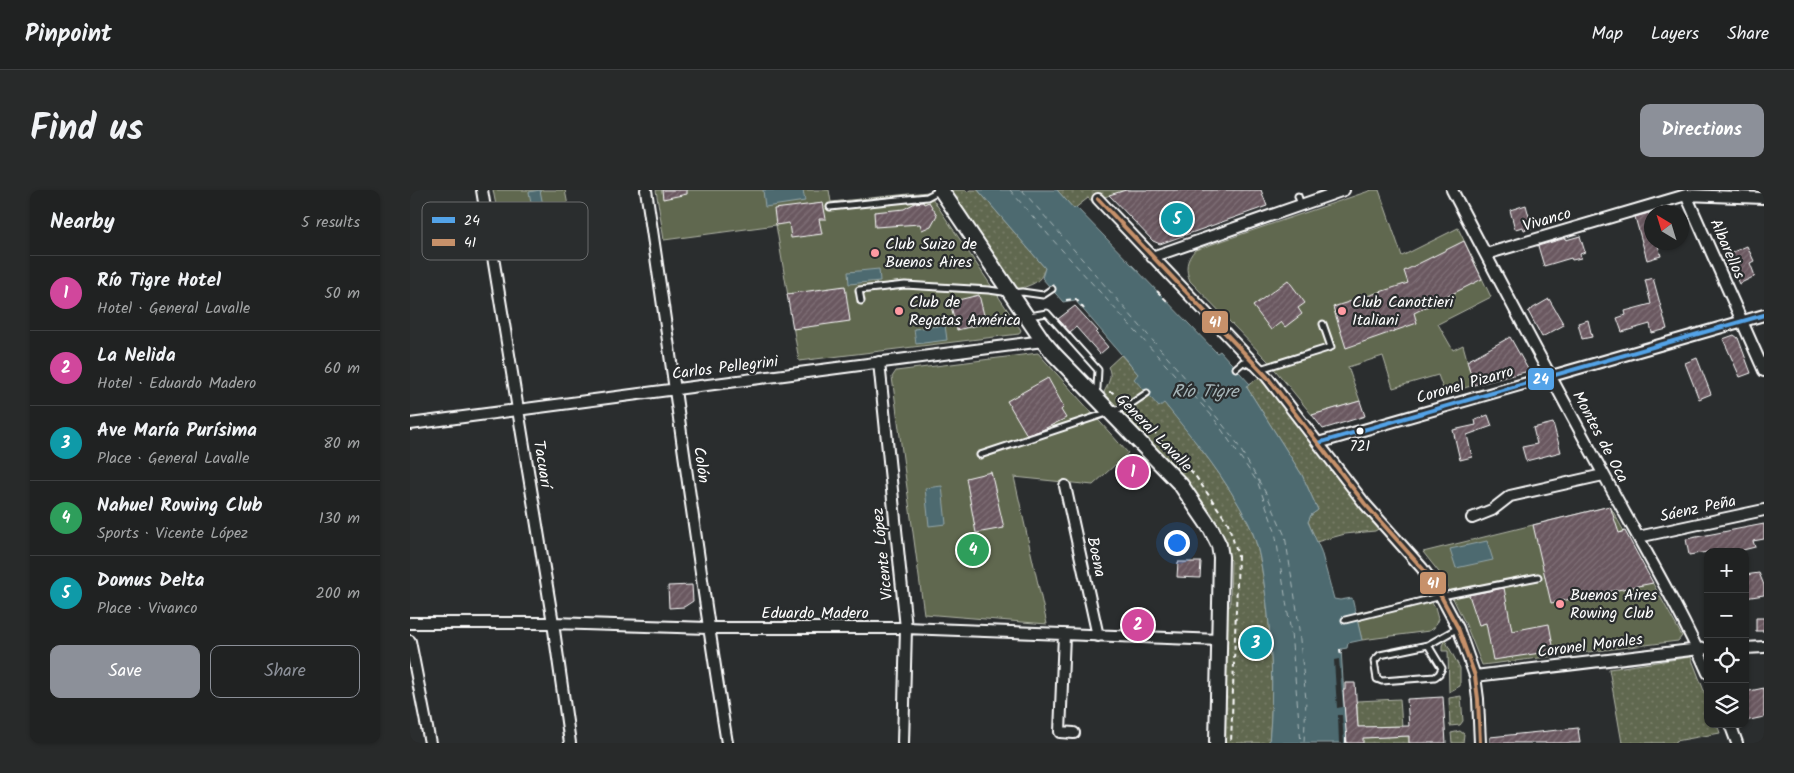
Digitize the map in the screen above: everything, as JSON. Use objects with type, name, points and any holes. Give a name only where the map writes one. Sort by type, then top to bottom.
[{"type":"street","name":"Colón","points":[[646,190],[726,743]]},
{"type":"street","name":"General Lavalle","points":[[941,190],[1010,293],[1054,354],[1181,485],[1216,537],[1221,557],[1217,743]]},
{"type":"street","points":[[1152,257],[1299,200],[1344,190]]},
{"type":"street","name":"Montes de Oca","points":[[1452,190],[1603,475],[1702,648]]},
{"type":"street","name":"Vivanco","points":[[1486,254],[1686,195],[1764,198]]},
{"type":"street","name":"Albarellos","points":[[1686,195],[1764,371]]},
{"type":"street","points":[[1098,199],[1260,369],[1365,504],[1422,568],[1442,596],[1458,628],[1475,676],[1480,743]]},
{"type":"street","name":"Tacuarí","points":[[493,260],[553,623],[570,743]]},
{"type":"street","name":"Coronel Pizarro","points":[[1318,443],[1764,315]]},
{"type":"street","name":"Carlos Pellegrini","points":[[410,424],[1043,340]]},
{"type":"street","name":"Vicente López","points":[[879,362],[906,628],[903,743]]},
{"type":"street","points":[[1472,518],[1492,510],[1510,496],[1603,475]]},
{"type":"street","name":"Boena","points":[[1065,486],[1098,636]]},
{"type":"street","name":"Sáenz Peña","points":[[1638,537],[1764,510]]},
{"type":"street","name":"Eduardo Madero","points":[[410,623],[553,623],[708,628],[906,628],[1220,640]]},
{"type":"street","points":[[1064,635],[1060,732],[1074,733]]},
{"type":"street","points":[[410,640],[430,743]]},
{"type":"street","name":"Coronel Morales","points":[[1475,676],[1702,648]]},
{"type":"street","points":[[1749,648],[1764,648]]},
{"type":"street","points":[[1731,728],[1737,743]]},
{"type":"lane","points":[[830,207],[927,197],[941,190]]},
{"type":"lane","points":[[861,301],[859,290],[905,285],[1043,295],[1052,289]]},
{"type":"lane","points":[[1026,316],[1047,313],[1098,370],[1097,388],[1094,395]]},
{"type":"lane","points":[[1236,368],[1243,362],[1260,369],[1331,347],[1323,324]]},
{"type":"lane","points":[[980,455],[1128,406],[1147,393]]},
{"type":"lane","points":[[1346,620],[1442,596],[1538,578]]},
{"type":"lane","points":[[1428,645],[1442,668],[1435,677],[1382,681],[1377,679],[1374,661],[1380,655],[1428,645],[1458,628]]},
{"type":"path","points":[[1157,291],[1167,301]]},
{"type":"path","points":[[1066,300],[1076,299],[1084,310]]},
{"type":"path","points":[[1340,650],[1340,657]]},
{"type":"path","points":[[1346,732],[1346,743]]},
{"type":"green space","points":[[493,190],[565,190],[567,202],[495,202]]},
{"type":"green space","points":[[656,190],[829,190],[831,202],[928,192],[1021,330],[1019,334],[799,361],[776,225],[664,240]]},
{"type":"green space","points":[[947,190],[966,190],[967,192],[978,190],[1045,268],[1041,277],[1031,285],[1017,290]]},
{"type":"green space","points":[[1057,190],[1126,190],[1092,201],[1088,198],[1074,209]]},
{"type":"green space","name":"Club Canottieri Italiani","points":[[1372,190],[1379,190],[1402,256],[1458,228],[1491,297],[1438,324],[1453,350],[1463,345],[1474,385],[1445,394],[1438,375],[1393,388],[1383,356],[1348,367],[1360,401],[1312,415],[1267,360],[1190,281],[1187,272],[1188,261],[1195,250]]},
{"type":"green space","points":[[1038,353],[1128,453],[1093,485],[1014,477],[1047,624],[924,614],[892,377],[896,371]]},
{"type":"green space","points":[[1121,355],[1139,375],[1135,379],[1159,406],[1164,402],[1210,461],[1231,491],[1252,531],[1260,561],[1269,623],[1272,683],[1269,743],[1223,743],[1227,607],[1230,606],[1231,560],[1226,555],[1220,527],[1181,473],[1109,402],[1110,399],[1104,392],[1110,377],[1108,367]]},
{"type":"green space","points":[[1260,377],[1380,528],[1375,531],[1345,534],[1316,542],[1308,521],[1311,515],[1318,510],[1302,475],[1246,386]]},
{"type":"green space","name":"Buenos Aires Rowing Club","points":[[1610,506],[1682,636],[1678,641],[1482,665],[1466,625],[1442,576],[1423,552]]},
{"type":"green space","points":[[1428,596],[1435,608],[1438,619],[1434,628],[1429,631],[1362,640],[1355,613]]},
{"type":"green space","points":[[1445,640],[1460,668],[1460,686],[1449,692],[1448,651],[1442,651],[1442,645]]},
{"type":"green space","points":[[1691,657],[1704,691],[1704,728],[1718,728],[1720,733],[1676,741],[1676,743],[1622,743],[1609,669]]},
{"type":"green space","points":[[1461,696],[1463,721],[1460,725],[1450,726],[1449,698]]},
{"type":"green space","points":[[1400,699],[1402,726],[1358,727],[1357,701]]},
{"type":"green space","points":[[1460,731],[1464,734],[1463,743],[1452,743],[1451,733]]},
{"type":"green space","points":[[1409,736],[1409,743],[1358,743],[1358,738]]},
{"type":"water","points":[[540,190],[542,202],[531,202],[529,192]]},
{"type":"water","points":[[763,190],[803,190],[805,201],[765,207]]},
{"type":"water","name":"Río Tigre","points":[[978,190],[1057,190],[1074,209],[1076,207],[1217,353],[1220,351],[1250,384],[1246,386],[1302,475],[1318,510],[1311,515],[1308,522],[1321,551],[1334,599],[1352,598],[1362,640],[1348,643],[1347,648],[1341,649],[1347,743],[1269,743],[1272,683],[1267,603],[1257,546],[1249,524],[1231,491],[1210,461],[1164,403],[1159,407],[1134,379],[1138,374],[1075,300],[1063,302],[1042,278],[1045,268]]},
{"type":"water","points":[[879,269],[880,281],[849,284],[848,272]]},
{"type":"water","points":[[945,325],[947,340],[916,344],[914,329]]},
{"type":"water","points":[[942,486],[946,524],[929,526],[925,488]]},
{"type":"water","points":[[1487,541],[1493,560],[1456,568],[1450,549]]},
{"type":"pier","points":[[1339,659],[1343,707],[1337,708],[1334,660]]},
{"type":"pier","points":[[1338,715],[1342,715],[1344,743],[1339,743]]},
{"type":"building","points":[[662,190],[687,190],[687,194],[663,199]]},
{"type":"building","points":[[1126,190],[1261,190],[1267,206],[1160,244],[1153,241],[1109,195]]},
{"type":"building","points":[[923,202],[924,204],[929,202],[937,215],[931,226],[922,230],[920,224],[875,227],[874,212],[904,209],[915,203]]},
{"type":"building","points":[[823,203],[826,219],[819,219],[822,234],[791,238],[789,223],[776,225],[774,209]]},
{"type":"building","points":[[1526,205],[1532,228],[1524,230],[1523,227],[1515,229],[1510,210]]},
{"type":"building","points":[[1644,214],[1644,249],[1635,217]]},
{"type":"building","points":[[1580,236],[1585,252],[1580,254],[1581,258],[1572,260],[1571,258],[1544,266],[1538,246]]},
{"type":"building","points":[[1464,241],[1482,279],[1414,313],[1417,323],[1346,348],[1333,307],[1408,283],[1404,271]]},
{"type":"building","points":[[1747,246],[1754,261],[1750,263],[1755,276],[1739,284],[1726,255]]},
{"type":"building","points":[[1644,250],[1659,250],[1661,256],[1647,260]]},
{"type":"building","points":[[1653,278],[1667,329],[1652,333],[1650,324],[1622,332],[1617,318],[1626,315],[1625,311],[1651,304],[1645,280]]},
{"type":"building","points":[[1288,280],[1305,303],[1298,308],[1302,314],[1285,327],[1281,322],[1271,330],[1253,306]]},
{"type":"building","points":[[845,286],[850,321],[793,329],[787,294]]},
{"type":"building","points":[[979,295],[986,323],[957,330],[950,302]]},
{"type":"building","points":[[1549,299],[1564,325],[1542,337],[1528,311]]},
{"type":"building","points":[[1075,306],[1098,331],[1096,333],[1108,347],[1100,354],[1076,327],[1070,332],[1058,319]]},
{"type":"building","points":[[1588,320],[1592,337],[1582,339],[1578,323]]},
{"type":"building","points":[[1734,335],[1738,338],[1751,373],[1740,377],[1723,339]]},
{"type":"building","points":[[1510,337],[1529,371],[1474,385],[1467,361]]},
{"type":"building","points":[[1697,358],[1711,394],[1699,399],[1685,363]]},
{"type":"building","points":[[1048,378],[1064,407],[1061,410],[1066,418],[1027,435],[1007,401]]},
{"type":"building","points":[[1360,401],[1365,416],[1323,429],[1312,415]]},
{"type":"building","points":[[1488,415],[1492,426],[1467,435],[1472,457],[1460,460],[1453,430],[1476,425],[1475,420]]},
{"type":"building","points":[[1553,423],[1561,452],[1526,461],[1522,447],[1537,444],[1533,428]]},
{"type":"building","points":[[991,472],[1004,528],[976,533],[966,478]]},
{"type":"building","points":[[1610,506],[1619,533],[1625,531],[1653,583],[1551,603],[1533,525]]},
{"type":"building","points":[[1764,524],[1764,539],[1753,541],[1755,547],[1749,548],[1704,548],[1704,552],[1689,555],[1686,539]]},
{"type":"building","points":[[1178,562],[1201,562],[1200,578],[1177,577]]},
{"type":"building","points":[[1759,573],[1764,585],[1764,595],[1749,597],[1749,574]]},
{"type":"building","points":[[692,585],[693,601],[684,607],[669,608],[668,586]]},
{"type":"building","points":[[1504,588],[1512,631],[1549,624],[1554,651],[1493,660],[1486,623],[1479,625],[1469,595]]},
{"type":"building","points":[[1756,618],[1764,618],[1764,631],[1756,631]]},
{"type":"building","points":[[1345,683],[1355,683],[1358,727],[1409,726],[1407,699],[1443,697],[1446,743],[1409,743],[1409,736],[1363,738],[1363,743],[1347,743],[1343,690],[1345,690]]},
{"type":"building","points":[[1764,688],[1764,717],[1749,720],[1749,691]]},
{"type":"building","points":[[1578,728],[1580,743],[1490,743],[1490,737]]},
{"type":"ferry route","points":[[1010,190],[1213,417],[1258,483],[1275,531],[1291,633],[1301,743]]},
{"type":"ferry route","points":[[1022,190],[1187,380],[1235,440],[1267,495],[1285,536],[1297,610],[1306,700],[1304,743]]},
{"type":"transit line","name":"41","points":[[1098,199],[1267,377],[1365,504],[1422,568],[1436,587],[1458,628],[1475,676],[1480,743]]},
{"type":"transit line","name":"24","points":[[1318,443],[1764,315]]},
{"type":"place","name":"Domus Delta","points":[[1177,219]]},
{"type":"place","name":"Club Suizo de Buenos Aires","points":[[875,253]]},
{"type":"place","name":"Club de Regatas América","points":[[899,311]]},
{"type":"place","name":"Club Canottieri Italiani","points":[[1342,311]]},
{"type":"place","name":"721","points":[[1360,431]]},
{"type":"place","name":"Río Tigre Hotel","points":[[1133,472]]},
{"type":"place","name":"Nahuel Rowing Club","points":[[973,550]]},
{"type":"place","name":"Buenos Aires Rowing Club","points":[[1560,604]]},
{"type":"place","name":"La Nelida","points":[[1138,625]]},
{"type":"place","name":"Ave María Purísima","points":[[1256,643]]}]
